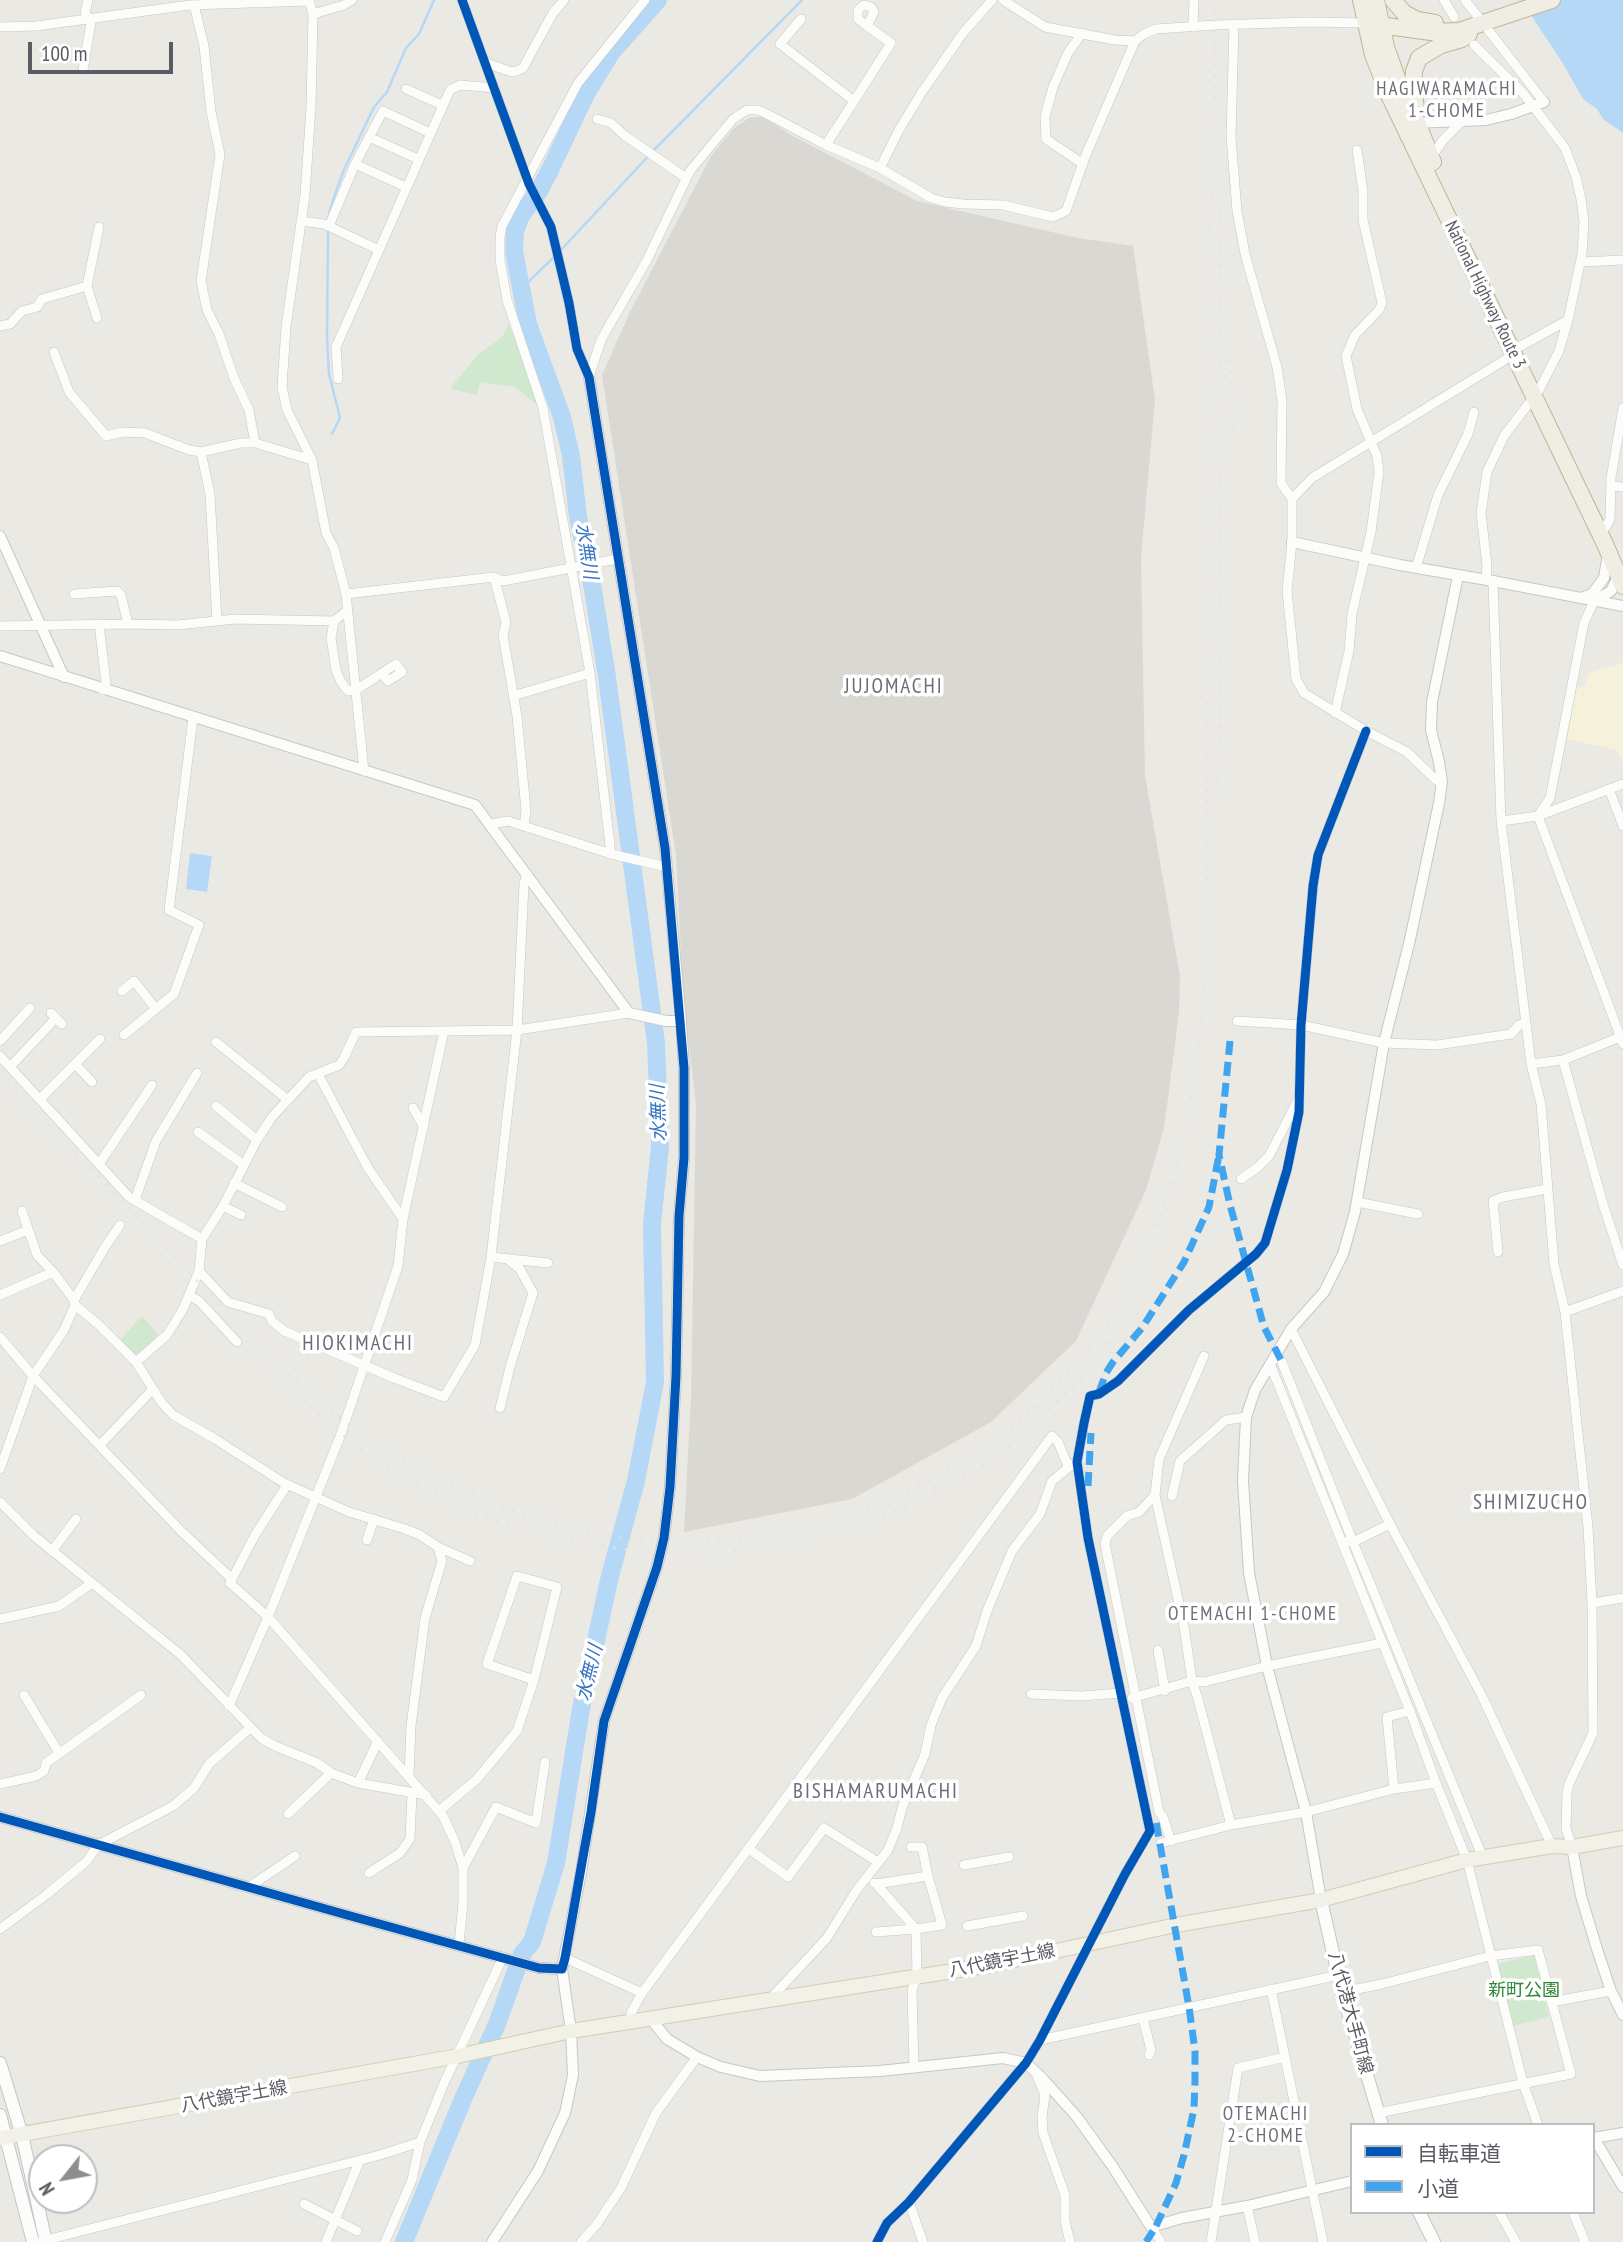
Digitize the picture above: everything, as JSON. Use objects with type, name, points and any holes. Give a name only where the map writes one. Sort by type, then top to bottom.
[{"type":"highway","name":"National Highway Route 3","points":[[1361,0],[1374,24]]},
{"type":"highway","name":"National Highway Route 3","points":[[1376,0],[1373,55],[1431,158],[1516,351]]},
{"type":"highway","points":[[1393,0],[1404,13],[1417,20],[1443,24],[1487,22],[1552,0]]},
{"type":"highway","points":[[1411,123],[1414,71],[1419,58],[1441,45],[1462,39],[1487,22]]},
{"type":"highway","points":[[1374,24],[1431,32],[1457,24]]},
{"type":"highway","name":"National Highway Route 3","points":[[1411,123],[1621,573]]},
{"type":"highway","name":"National Highway Route 3","points":[[1536,394],[1605,528],[1621,573]]},
{"type":"main road","name":"八代鏡宇土線","points":[[3,2138],[463,2055],[571,2031],[990,1965],[1176,1925],[1321,1900],[1467,1860],[1623,1838]]},
{"type":"main road","name":"八代港大手町線","points":[[1321,1900],[1342,1992],[1380,2119]]},
{"type":"main road","points":[[0,2063],[22,2135],[39,2241]]},
{"type":"main road","points":[[0,2115],[3,2138],[39,2241]]},
{"type":"main road","points":[[1420,2214],[1434,2242]]},
{"type":"street","points":[[83,70],[91,22],[85,13],[88,0]]},
{"type":"street","points":[[313,15],[352,0]]},
{"type":"street","points":[[461,0],[528,180],[551,227],[564,277],[577,349],[589,377],[667,867],[684,1068],[684,1158],[679,1216],[676,1376],[666,1528],[657,1567],[604,1721],[591,1812],[563,1963],[573,2075],[565,2113],[538,2171],[492,2242]]},
{"type":"street","points":[[485,63],[512,72],[523,68],[553,13],[564,0]]},
{"type":"street","points":[[615,855],[590,673],[543,408],[506,300],[499,237],[502,226],[578,83],[645,0]]},
{"type":"street","points":[[880,169],[922,92],[963,33],[992,0]]},
{"type":"street","points":[[1003,0],[1045,27],[1135,41]]},
{"type":"street","points":[[1193,27],[1194,0]]},
{"type":"street","points":[[1444,0],[1457,24]]},
{"type":"street","points":[[1465,0],[1487,22],[1565,148],[1576,177],[1584,221],[1581,262],[1559,351],[1536,394],[1504,436],[1488,472],[1481,513],[1489,580],[1501,821],[1531,1064],[1541,1104],[1554,1264],[1565,1312],[1588,1527],[1592,1603],[1593,1732],[1569,1784],[1566,1828],[1581,1896],[1611,1991],[1623,2015]]},
{"type":"street","points":[[0,27],[36,26],[188,3],[309,1],[313,15],[311,107],[301,221],[286,327],[282,387],[287,410],[312,460],[326,533],[334,548],[346,594],[364,771]]},
{"type":"street","points":[[188,3],[204,46],[211,112],[220,154],[201,281],[208,310],[249,410],[255,443]]},
{"type":"street","points":[[801,19],[780,44],[854,101]]},
{"type":"street","points":[[589,377],[601,340],[647,260],[690,171],[733,119],[747,110],[758,110],[880,169],[931,198],[945,202],[1003,205],[1053,217],[1066,211],[1135,41],[1144,34],[1156,29],[1234,24],[1374,24]]},
{"type":"street","points":[[1234,24],[1231,137],[1237,211],[1245,254],[1277,367],[1282,401],[1281,483],[1292,499],[1292,542],[1287,591],[1296,679],[1304,693],[1366,732],[1407,752],[1436,780],[1442,782]]},
{"type":"street","points":[[826,145],[891,43],[867,26]]},
{"type":"street","points":[[1082,33],[1053,87],[1045,117],[1046,139],[1083,164]]},
{"type":"street","points":[[1474,45],[1539,104]]},
{"type":"street","points":[[338,379],[336,347],[450,90],[460,85],[495,88]]},
{"type":"street","points":[[406,89],[442,105]]},
{"type":"street","points":[[1411,123],[1486,120],[1539,104]]},
{"type":"street","points":[[328,226],[355,164],[383,111],[430,133]]},
{"type":"street","points":[[597,119],[611,122],[624,135],[686,178]]},
{"type":"street","points":[[1431,158],[1443,140],[1461,122]]},
{"type":"street","points":[[369,137],[418,159]]},
{"type":"street","points":[[1335,713],[1349,651],[1352,614],[1366,558],[1379,472],[1377,456],[1357,409],[1346,356],[1355,334],[1379,310],[1382,303],[1363,220],[1363,191],[1357,150]]},
{"type":"street","points":[[355,164],[406,187]]},
{"type":"street","points":[[301,221],[328,226],[379,250]]},
{"type":"street","points":[[97,318],[86,286],[99,227]]},
{"type":"street","points":[[1581,262],[1623,260]]},
{"type":"street","points":[[0,326],[10,324],[22,311],[37,307],[42,299],[86,286]]},
{"type":"street","points":[[1292,499],[1312,478],[1568,320]]},
{"type":"street","points":[[54,352],[69,392],[106,436],[123,432],[145,433],[201,452],[242,443],[255,443],[312,460]]},
{"type":"street","points":[[1416,568],[1438,495],[1468,434],[1474,412]]},
{"type":"street","points":[[1605,528],[1610,519],[1611,486],[1622,415]]},
{"type":"street","points":[[201,452],[210,494],[217,621]]},
{"type":"street","points":[[1611,486],[1623,487]]},
{"type":"street","points":[[0,536],[64,677]]},
{"type":"street","points":[[1292,542],[1623,606]]},
{"type":"street","points":[[1581,598],[1592,594],[1604,578],[1608,550]]},
{"type":"street","points":[[346,594],[494,577],[503,581],[617,559]]},
{"type":"street","points":[[1538,816],[1549,798],[1584,622],[1594,601],[1611,591],[1621,573]]},
{"type":"street","points":[[1321,1900],[1306,1812],[1267,1666],[1249,1573],[1243,1481],[1246,1418],[1255,1390],[1270,1364],[1292,1329],[1324,1292],[1343,1254],[1357,1202],[1384,1043],[1409,944],[1442,782],[1431,730],[1432,702],[1458,576]]},
{"type":"street","points":[[494,577],[506,622],[503,635],[526,810],[524,826]]},
{"type":"street","points":[[74,594],[117,591],[121,595],[128,624]]},
{"type":"street","points":[[0,626],[178,625],[235,619],[334,621],[347,611]]},
{"type":"street","points":[[334,621],[331,638],[336,670],[348,691],[356,690],[382,673]]},
{"type":"street","points":[[99,624],[106,683],[103,690]]},
{"type":"street","points":[[0,656],[475,805],[629,1013]]},
{"type":"street","points":[[513,696],[590,673]]},
{"type":"street","points":[[124,1035],[174,994],[199,925],[169,910],[193,718]]},
{"type":"street","points":[[770,1999],[827,1938],[888,1850],[925,1754],[931,1725],[942,1698],[976,1646],[987,1611],[1012,1551],[1040,1514],[1052,1481],[1072,1464],[1090,1396],[1099,1394],[1118,1381],[1189,1310],[1256,1254],[1265,1243],[1287,1170],[1299,1112],[1301,1025],[1318,855],[1366,732]]},
{"type":"street","points":[[1501,821],[1538,816],[1623,784]]},
{"type":"street","points":[[1609,789],[1623,826]]},
{"type":"street","points":[[1531,1064],[1563,1060],[1622,1039],[1538,816]]},
{"type":"street","points":[[490,824],[508,821],[646,864],[667,867]]},
{"type":"street","points":[[199,1271],[228,1303],[269,1314],[272,1321],[284,1331],[444,1397],[475,1345],[491,1257],[517,1030],[524,884],[527,874]]},
{"type":"street","points":[[122,991],[134,981],[156,1009]]},
{"type":"street","points":[[0,1041],[30,1008]]},
{"type":"street","points":[[136,1362],[167,1335],[199,1271],[202,1239],[272,1117],[309,1077],[338,1065],[356,1032],[517,1030],[629,1013],[666,1021],[681,1021]]},
{"type":"street","points":[[10,1067],[34,1047],[56,1018]]},
{"type":"street","points":[[1237,1021],[1301,1025],[1384,1043],[1437,1045],[1511,1034],[1519,1025],[1526,1023]]},
{"type":"street","points":[[229,1706],[316,1497],[398,1266],[402,1219],[444,1031]]},
{"type":"street","points":[[216,1042],[288,1100]]},
{"type":"street","points":[[40,1099],[98,1045]]},
{"type":"street","points":[[0,1056],[135,1200],[202,1239]]},
{"type":"street","points":[[1563,1060],[1623,1265]]},
{"type":"street","points":[[75,1064],[92,1082]]},
{"type":"street","points":[[135,1200],[156,1140],[197,1073]]},
{"type":"street","points":[[318,1074],[369,1168],[402,1219]]},
{"type":"street","points":[[99,1164],[147,1088]]},
{"type":"street","points":[[1241,1179],[1269,1156],[1300,1098]]},
{"type":"street","points":[[216,1107],[257,1140]]},
{"type":"street","points":[[413,1108],[424,1127]]},
{"type":"street","points":[[198,1132],[244,1165]]},
{"type":"street","points":[[234,1182],[282,1207]]},
{"type":"street","points":[[1498,1252],[1493,1201],[1547,1189]]},
{"type":"street","points":[[1357,1202],[1418,1214]]},
{"type":"street","points":[[223,1206],[241,1215]]},
{"type":"street","points":[[22,1211],[37,1255],[74,1302],[136,1362],[162,1404],[173,1415],[287,1485],[349,1511],[421,1535],[438,1547],[470,1561]]},
{"type":"street","points":[[0,1469],[33,1376],[64,1330],[74,1302],[104,1247],[120,1225]]},
{"type":"street","points":[[0,1241],[28,1230]]},
{"type":"street","points":[[491,1257],[548,1263]]},
{"type":"street","points":[[500,1408],[533,1293],[520,1269],[507,1259]]},
{"type":"street","points":[[0,1295],[52,1272]]},
{"type":"street","points":[[1565,1312],[1623,1291]]},
{"type":"street","points":[[189,1295],[199,1301],[237,1342]]},
{"type":"street","points":[[1292,1329],[1390,1524],[1482,1694],[1552,1846]]},
{"type":"street","points":[[1,1341],[181,1531],[232,1579]]},
{"type":"street","points":[[1204,1356],[1159,1459],[1155,1495],[1184,1626],[1192,1681],[1231,1825]]},
{"type":"street","points":[[1282,1362],[1483,1858]]},
{"type":"street","points":[[1270,1364],[1467,1860],[1523,2083],[1537,2123]]},
{"type":"street","points":[[100,1445],[153,1389]]},
{"type":"street","points":[[1172,1496],[1180,1461],[1226,1420],[1246,1418]]},
{"type":"street","points":[[631,2022],[631,2014],[642,1993],[1052,1436],[1072,1464],[1150,1831],[1125,1874],[1041,2040],[1031,2067],[887,2223],[877,2242]]},
{"type":"street","points":[[1159,1459],[1180,1461]]},
{"type":"street","points":[[287,1485],[255,1535],[230,1583],[268,1617],[443,1816],[463,1868],[459,1944]]},
{"type":"street","points":[[1155,1495],[1139,1512],[1127,1516],[1107,1536],[1105,1544],[1166,1842],[1231,1825],[1306,1812],[1394,1789],[1436,1783]]},
{"type":"street","points":[[0,1502],[52,1551],[181,1656],[250,1728],[275,1746],[358,1783],[426,1795]]},
{"type":"street","points":[[52,1551],[76,1519]]},
{"type":"street","points":[[367,1540],[374,1519]]},
{"type":"street","points":[[1343,1546],[1349,1540],[1353,1542],[1390,1524]]},
{"type":"street","points":[[409,1776],[411,1726],[425,1618],[442,1561],[438,1547]]},
{"type":"street","points":[[439,1811],[477,1779],[517,1731],[534,1681],[557,1587],[517,1576],[487,1664],[534,1681]]},
{"type":"street","points":[[0,1619],[59,1606],[92,1583]]},
{"type":"street","points":[[1592,1603],[1623,1598]]},
{"type":"street","points":[[1031,1694],[1136,1698],[1192,1681],[1203,1682],[1382,1643]]},
{"type":"street","points":[[1158,1650],[1165,1690]]},
{"type":"street","points":[[24,1695],[33,1714],[59,1753]]},
{"type":"street","points":[[0,1784],[37,1776],[44,1771],[46,1763],[141,1695]]},
{"type":"street","points":[[1394,1789],[1387,1717],[1410,1711]]},
{"type":"street","points":[[0,1929],[87,1861],[98,1844],[173,1807],[194,1788],[209,1764],[250,1728]]},
{"type":"street","points":[[358,1783],[378,1741]]},
{"type":"street","points":[[463,1868],[496,1807],[536,1827],[545,1762]]},
{"type":"street","points":[[288,1814],[331,1773]]},
{"type":"street","points":[[369,1873],[400,1853],[410,1839],[412,1793]]},
{"type":"street","points":[[0,1816],[539,1968],[563,1963],[642,1993]]},
{"type":"street","points":[[749,1849],[788,1877],[824,1828],[878,1862]]},
{"type":"street","points":[[876,1932],[942,1925],[922,1847],[911,1847]]},
{"type":"street","points":[[249,1887],[295,1856]]},
{"type":"street","points":[[964,1865],[1009,1857]]},
{"type":"street","points":[[876,1884],[928,1876]]},
{"type":"street","points":[[867,1877],[916,1928],[917,1976],[912,1990],[914,2068]]},
{"type":"street","points":[[967,1926],[1023,1916]]},
{"type":"street","points":[[1342,1992],[1490,1956],[1538,1950],[1571,2074],[1523,2083],[1380,2119]]},
{"type":"street","points":[[385,2242],[412,2180],[420,2142],[445,2081],[463,2055],[506,1958]]},
{"type":"street","points":[[1041,2040],[1339,1975]]},
{"type":"street","points":[[1271,1989],[1323,2242]]},
{"type":"street","points":[[1551,2002],[1611,1991]]},
{"type":"street","points":[[650,2018],[667,2039],[697,2057],[721,2067],[760,2076],[880,2071],[1003,2058],[1031,2067],[1077,2117],[1161,2242]]},
{"type":"street","points":[[1143,2018],[1151,2050],[1149,2055]]},
{"type":"street","points":[[581,2242],[597,2224],[621,2188],[656,2113],[697,2057]]},
{"type":"street","points":[[1211,2242],[1238,2068],[1284,2057]]},
{"type":"street","points":[[1031,2067],[1045,2095],[1043,2133],[1065,2194],[1065,2221],[1070,2242]]},
{"type":"street","points":[[1595,2138],[1623,2133]]},
{"type":"street","points":[[1595,2140],[1623,2187]]},
{"type":"street","points":[[39,2241],[360,2160],[420,2142]]},
{"type":"street","points":[[326,2242],[360,2160]]},
{"type":"street","points":[[1151,2227],[1350,2180]]},
{"type":"street","points":[[909,2202],[923,2242]]},
{"type":"street","points":[[304,2204],[357,2231]]},
{"type":"street","points":[[1247,2206],[1255,2242]]},
{"type":"street","points":[[1500,2214],[1516,2242]]},
{"type":"street","points":[[1574,2214],[1586,2242]]},
{"type":"shaded area","points":[[751,117],[763,117],[793,136],[917,201],[1078,238],[1133,246],[1155,400],[1141,557],[1145,776],[1180,976],[1179,1013],[1164,1128],[1146,1190],[1076,1341],[991,1422],[852,1499],[684,1532],[691,1398],[696,1104],[683,992],[676,855],[602,375],[630,312],[711,156],[735,127]]},
{"type":"shaded area","points":[[1623,663],[1623,763],[1617,750],[1567,739],[1577,686],[1585,687],[1588,673]]},
{"type":"green space","points":[[509,324],[540,407],[515,387],[480,382],[477,395],[451,387],[479,354],[502,337]]},
{"type":"green space","points":[[142,1316],[158,1334],[149,1347],[135,1355],[120,1340]]},
{"type":"green space","name":"新町公園","points":[[1534,1955],[1549,2017],[1512,2026],[1498,1964]]},
{"type":"water","points":[[1521,0],[1623,0],[1623,133],[1603,119],[1597,109],[1583,99]]},
{"type":"water","points":[[190,853],[212,856],[207,892],[186,889]]},
{"type":"waterway","points":[[327,222],[343,172],[374,107],[387,92],[406,48],[419,34],[434,0]]},
{"type":"waterway","name":"水無川","points":[[404,2242],[497,2024],[522,1954],[532,1942],[556,1863],[581,1709],[610,1576],[636,1481],[655,1382],[652,1224],[660,1147],[656,1043],[607,677],[578,517],[571,456],[562,417],[528,324],[514,251],[515,231],[521,216],[539,191],[586,94],[611,53],[658,0]]},
{"type":"waterway","points":[[561,250],[653,151],[802,0]]},
{"type":"waterway","points":[[328,228],[329,374],[340,418],[332,434]]},
{"type":"waterway","points":[[521,289],[554,257]]},
{"type":"railway","points":[[0,1072],[279,1367],[358,1432],[395,1456],[431,1476],[501,1507],[555,1524],[646,1541],[723,1540],[778,1533],[828,1522],[868,1508],[938,1477],[992,1443],[1040,1404],[1095,1342],[1115,1314],[1140,1268],[1157,1227],[1187,1126],[1201,1025],[1205,980],[1207,834],[1208,242],[1214,172],[1215,0]]},
{"type":"railway","points":[[1216,794],[1221,641],[1220,199]]},
{"type":"railway","points":[[1229,349],[1234,437]]},
{"type":"railway","points":[[285,1385],[387,1469],[455,1505],[496,1521],[551,1537],[642,1552],[725,1552],[804,1540],[873,1520],[970,1474],[1020,1439],[1083,1376],[1123,1320],[1141,1287]]},
{"type":"marked path","points":[[1230,1041],[1219,1155],[1264,1327],[1282,1362]]},
{"type":"marked path","points":[[1099,1392],[1113,1362],[1142,1328],[1184,1262],[1209,1207],[1219,1155]]},
{"type":"marked path","points":[[1088,1486],[1091,1433]]},
{"type":"marked path","points":[[1156,1822],[1189,2007],[1195,2051],[1195,2083],[1194,2109],[1184,2155],[1176,2183],[1156,2226]]},
{"type":"marked path","points":[[1146,2242],[1153,2231]]},
{"type":"cycle path","points":[[0,1817],[539,1968],[562,1969],[565,1958],[604,1721],[657,1567],[664,1538],[670,1487],[676,1376],[679,1216],[684,1158],[684,1068],[665,848],[589,377],[577,349],[551,227],[529,184],[462,0]]},
{"type":"cycle path","points":[[877,2242],[887,2223],[909,2202],[1026,2063],[1150,1831],[1088,1538],[1077,1462],[1084,1423],[1090,1396],[1099,1394],[1118,1381],[1189,1310],[1256,1254],[1265,1243],[1287,1170],[1299,1112],[1301,1025],[1318,855],[1366,731]]},
{"type":"district","name":"HAGIWARAMACHI 1-CHOME","points":[[1447,101]]},
{"type":"district","name":"JUJOMACHI","points":[[894,687]]},
{"type":"district","name":"HIOKIMACHI","points":[[358,1344]]},
{"type":"district","name":"SHIMIZUCHO","points":[[1531,1503]]},
{"type":"district","name":"OTEMACHI 1-CHOME","points":[[1253,1615]]},
{"type":"district","name":"BISHAMARUMACHI","points":[[876,1792]]},
{"type":"district","name":"OTEMACHI 2-CHOME","points":[[1266,2126]]}]
